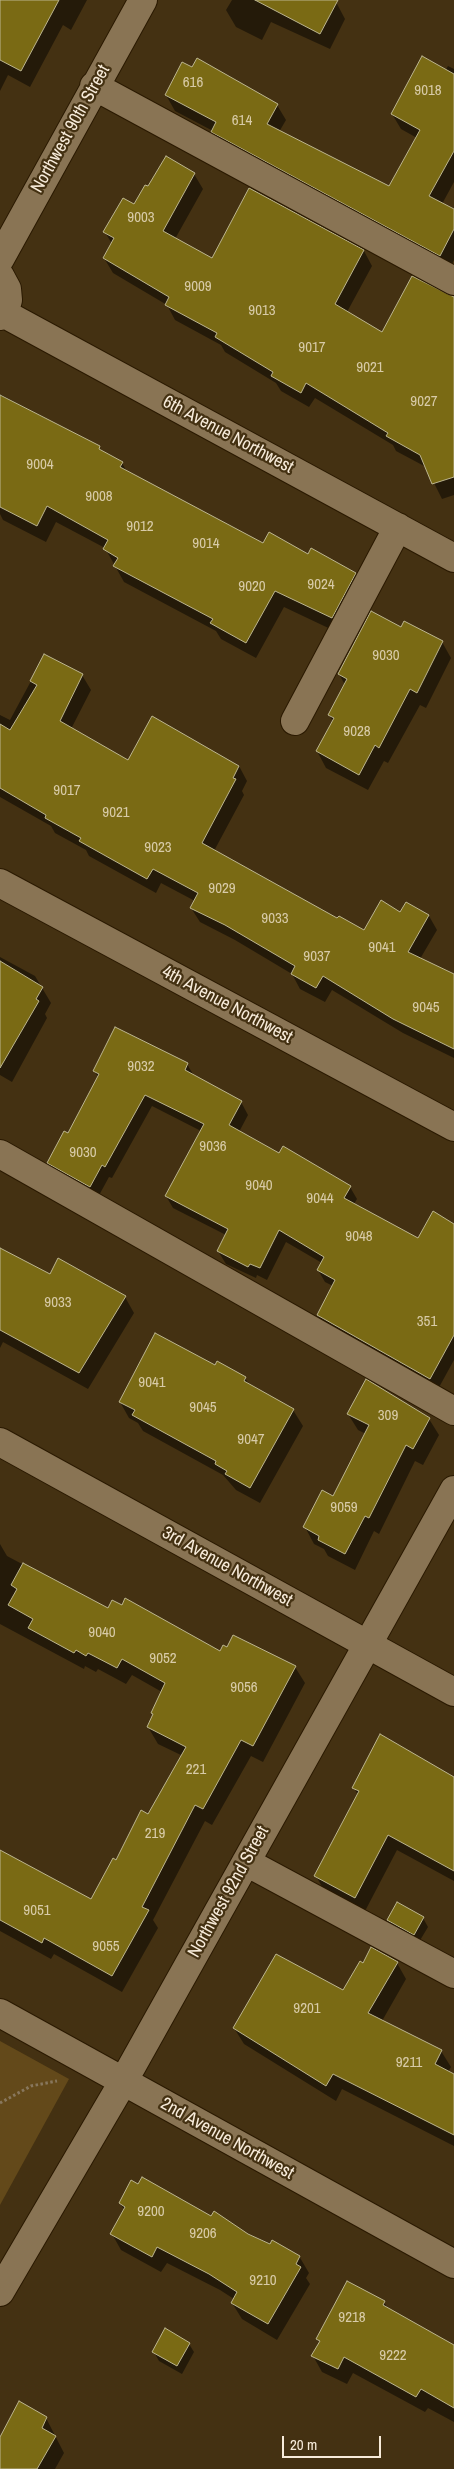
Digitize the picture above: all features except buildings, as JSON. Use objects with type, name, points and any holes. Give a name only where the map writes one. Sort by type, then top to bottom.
[{"type":"street","name":"Northwest 90th Street","points":[[0,258],[94,86],[144,0]]},
{"type":"street","points":[[94,86],[454,281]]},
{"type":"street","points":[[0,276],[7,289],[8,300],[1,315]]},
{"type":"street","name":"6th Avenue Northwest","points":[[1,315],[454,558]]},
{"type":"street","points":[[295,721],[398,527]]},
{"type":"street","name":"4th Avenue Northwest","points":[[0,883],[454,1126]]},
{"type":"street","points":[[0,1154],[454,1411]]},
{"type":"street","name":"3rd Avenue Northwest","points":[[0,1442],[454,1692]]},
{"type":"street","name":"Northwest 92nd Street","points":[[0,2292],[123,2082],[454,1490]]},
{"type":"street","points":[[246,1862],[454,1974]]},
{"type":"street","name":"2nd Avenue Northwest","points":[[0,2013],[454,2264]]},
{"type":"path","points":[[1,2102],[31,2086],[66,2079]]},
{"type":"shaded area","points":[[0,2041],[69,2079],[0,2205]]}]
